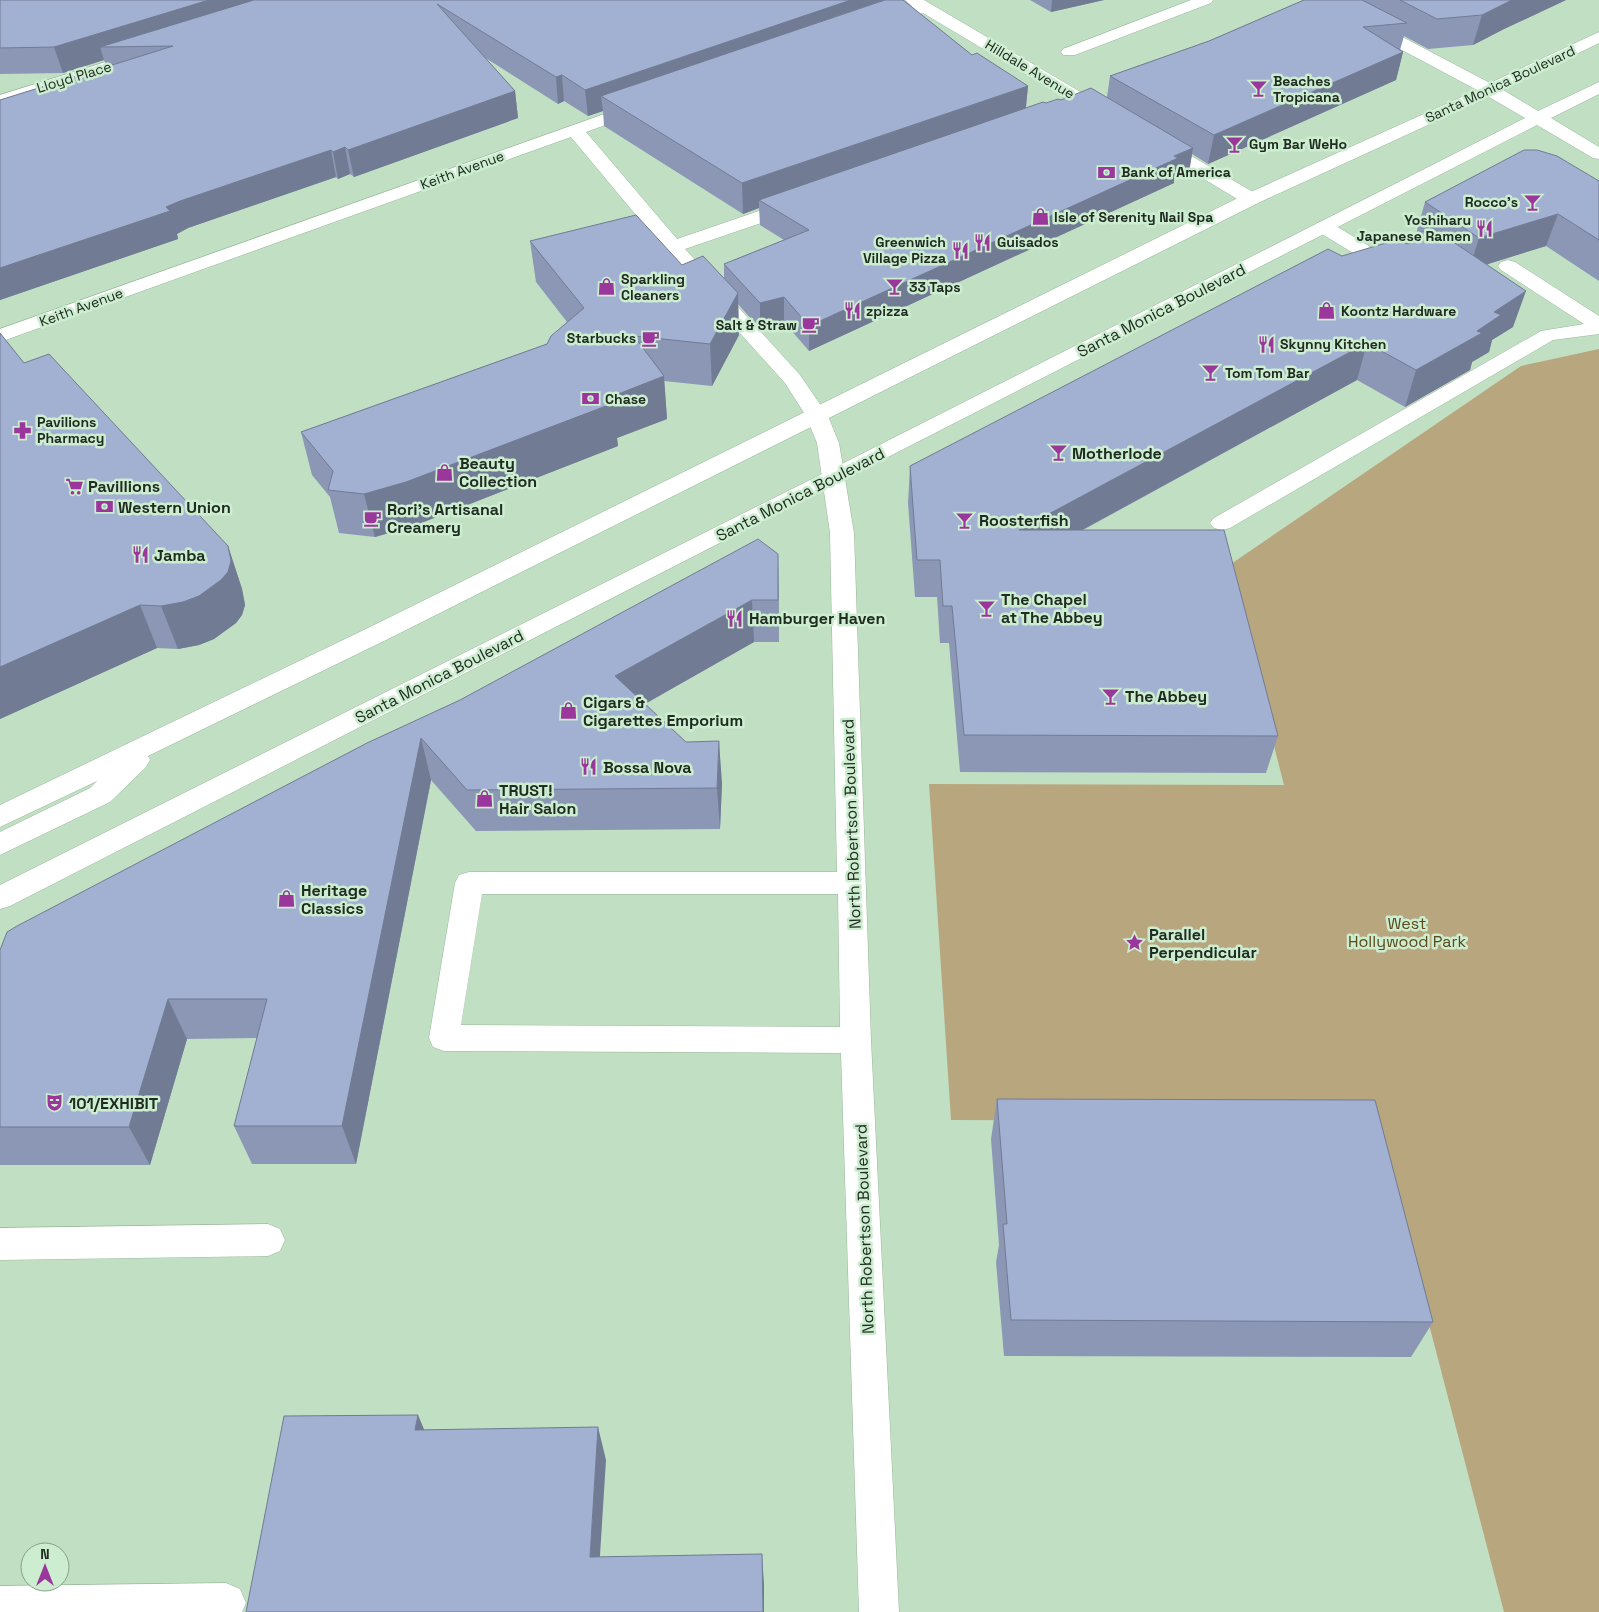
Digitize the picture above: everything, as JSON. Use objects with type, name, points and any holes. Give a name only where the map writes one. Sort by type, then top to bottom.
[{"type":"main road","points":[[1069,52],[1204,0]]},
{"type":"main road","points":[[1307,16],[1331,2],[1490,90],[1599,154]]},
{"type":"main road","points":[[865,28],[919,4]]},
{"type":"main road","name":"Hilldale Avenue","points":[[919,4],[1119,121]]},
{"type":"main road","name":"Santa Monica Boulevard","points":[[0,817],[157,742],[817,416],[1251,199],[1599,38]]},
{"type":"main road","name":"Lloyd Place","points":[[0,100],[160,50]]},
{"type":"main road","name":"Santa Monica Boulevard","points":[[0,898],[834,477],[1599,87]]},
{"type":"main road","points":[[1069,108],[1108,94]]},
{"type":"main road","name":"Keith Avenue","points":[[0,336],[649,103]]},
{"type":"main road","name":"North Robertson Boulevard","points":[[574,129],[674,247],[792,379],[817,416],[828,443],[842,533],[856,1040],[879,1612]]},
{"type":"main road","points":[[1143,136],[1251,199]]},
{"type":"main road","points":[[674,247],[811,199]]},
{"type":"main road","points":[[1324,227],[1397,272]]},
{"type":"main road","points":[[1508,266],[1599,326]]},
{"type":"main road","points":[[1222,523],[1511,347],[1548,335],[1599,326]]},
{"type":"main road","points":[[0,844],[100,795],[157,742]]},
{"type":"main road","points":[[853,884],[469,884],[444,1038],[856,1040]]},
{"type":"main road","points":[[0,1244],[268,1240]]},
{"type":"main road","points":[[0,1606],[226,1603]]},
{"type":"green space","name":"West Hollywood Park","points":[[1599,349],[1599,1612],[1504,1612],[1376,1121],[951,1120],[929,784],[1284,785],[1228,566],[1521,366]]},
{"type":"building","points":[[0,0],[209,0],[54,47],[0,48]]},
{"type":"building","points":[[254,0],[851,0],[585,90],[562,75],[556,77],[437,4],[515,91],[348,150],[345,147],[333,152],[331,150],[180,201],[166,207],[170,211],[0,268],[0,100],[173,46],[100,47]]},
{"type":"building","points":[[885,0],[903,0],[972,55],[977,53],[1028,86],[742,183],[601,96]]},
{"type":"building","points":[[1304,0],[1362,0],[1407,23],[1363,27],[1403,52],[1214,135],[1110,76],[1209,41]]},
{"type":"building","points":[[1400,0],[1512,0],[1482,15],[1437,19]]},
{"type":"building","points":[[1091,88],[1193,148],[1174,156],[1178,158],[809,326],[784,297],[760,303],[724,264],[809,230],[759,200],[1043,102],[1061,100]]},
{"type":"building","points":[[1524,150],[1537,150],[1557,156],[1599,181],[1599,240],[1558,214],[1479,238],[1425,202]]},
{"type":"building","points":[[636,215],[682,265],[703,256],[738,293],[710,344],[634,336],[664,376],[608,398],[614,403],[406,482],[364,494],[328,490],[333,471],[301,432],[547,344],[551,336],[584,308],[530,241]]},
{"type":"building","points":[[1434,229],[1526,291],[1494,312],[1501,315],[1477,331],[1482,333],[1416,370],[1367,343],[1019,530],[1224,530],[1278,736],[964,735],[952,606],[943,606],[940,560],[917,560],[910,466],[1328,249],[1342,256],[1396,240],[1408,244],[1416,241],[1420,236],[1418,233]]},
{"type":"building","name":"Pavillions","points":[[0,333],[24,363],[49,354],[228,546],[231,561],[228,572],[221,580],[199,596],[183,602],[161,606],[140,605],[0,667]]},
{"type":"building","points":[[758,539],[778,554],[778,600],[752,600],[615,676],[686,742],[719,741],[717,788],[467,790],[421,738],[342,1126],[234,1126],[267,999],[168,999],[129,1127],[0,1127],[0,950],[7,932],[367,743],[460,700]]},
{"type":"building","points":[[997,1099],[1375,1100],[1433,1322],[1011,1320],[1003,1224],[1007,1224]]},
{"type":"building","points":[[418,1415],[415,1430],[598,1427],[590,1557],[762,1554],[763,1612],[246,1612],[284,1416]]},
{"type":"place","name":"Beaches Tropicana","points":[[1259,89]]},
{"type":"place","name":"Gym Bar WeHo","points":[[1235,144]]},
{"type":"place","name":"Bank of America","points":[[1107,172]]},
{"type":"place","name":"Rocco’s","points":[[1532,202]]},
{"type":"place","name":"Isle of Serenity Nail Spa","points":[[1040,217]]},
{"type":"place","name":"Yoshiharu Japanese Ramen","points":[[1485,228]]},
{"type":"place","name":"Guisados","points":[[983,242]]},
{"type":"place","name":"Greenwich Village Pizza","points":[[960,250]]},
{"type":"place","name":"Sparkling Cleaners","points":[[607,287]]},
{"type":"place","name":"33 Taps","points":[[895,287]]},
{"type":"place","name":"zpizza","points":[[852,311]]},
{"type":"place","name":"Koontz Hardware","points":[[1327,311]]},
{"type":"place","name":"Salt & Straw","points":[[811,325]]},
{"type":"place","name":"Starbucks","points":[[650,338]]},
{"type":"place","name":"Skynny Kitchen","points":[[1266,344]]},
{"type":"place","name":"Tom Tom Bar","points":[[1211,373]]},
{"type":"place","name":"Chase","points":[[591,399]]},
{"type":"place","name":"Pavilions Pharmacy","points":[[23,430]]},
{"type":"place","name":"Motherlode","points":[[1058,453]]},
{"type":"place","name":"Beauty Collection","points":[[445,472]]},
{"type":"place","name":"Pavillions","points":[[74,486]]},
{"type":"place","name":"Western Union","points":[[104,507]]},
{"type":"place","name":"Rori's Artisanal Creamery","points":[[373,518]]},
{"type":"place","name":"Roosterfish","points":[[965,520]]},
{"type":"place","name":"Jamba","points":[[140,555]]},
{"type":"place","name":"The Chapel at The Abbey","points":[[987,608]]},
{"type":"place","name":"Hamburger Haven","points":[[735,618]]},
{"type":"place","name":"The Abbey","points":[[1111,696]]},
{"type":"place","name":"Cigars & Cigarettes Emporium","points":[[569,711]]},
{"type":"place","name":"Bossa Nova","points":[[589,767]]},
{"type":"place","name":"TRUST! Hair Salon","points":[[485,799]]},
{"type":"place","name":"Heritage Classics","points":[[287,899]]},
{"type":"place","name":"Parallel Perpendicular","points":[[1135,943]]},
{"type":"place","name":"101/EXHIBIT","points":[[55,1103]]}]
